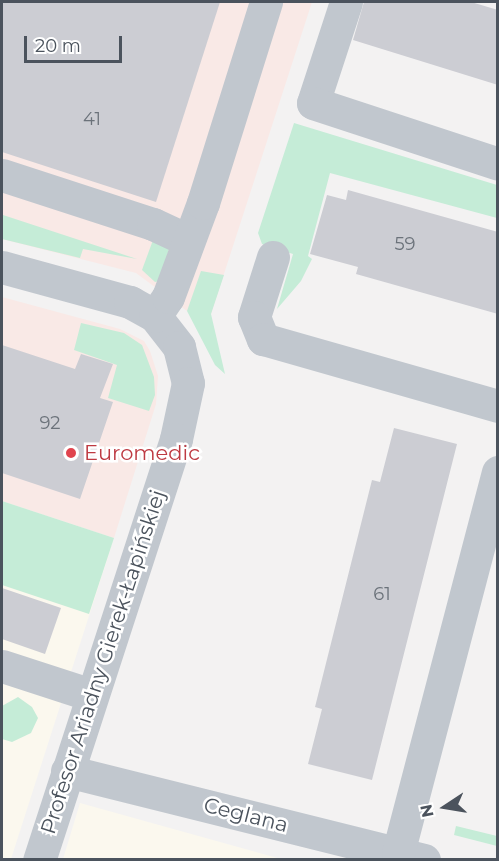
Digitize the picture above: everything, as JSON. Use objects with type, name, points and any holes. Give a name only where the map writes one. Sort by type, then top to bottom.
[{"type":"street","points":[[155,316],[168,297],[187,240],[203,203],[266,2]]},
{"type":"street","points":[[345,2],[313,103],[498,164]]},
{"type":"street","points":[[2,175],[153,224],[187,240]]},
{"type":"street","points":[[273,257],[254,318],[262,339],[498,406]]},
{"type":"street","name":"Profesor Ariadny Gierek-Łapińskiej","points":[[2,267],[130,302],[155,316],[183,354],[188,383],[186,404],[39,860]]},
{"type":"street","points":[[411,856],[498,472]]},
{"type":"street","points":[[2,666],[91,695]]},
{"type":"street","name":"Ceglana","points":[[67,771],[411,856]]},
{"type":"shaded area","points":[[2,2],[312,2],[211,314],[187,311],[136,273],[2,239]]},
{"type":"shaded area","name":"Euromedic","points":[[2,297],[120,329],[144,341],[150,351],[158,376],[156,404],[114,538],[2,501]]},
{"type":"shaded area","points":[[2,501],[114,538],[11,859],[2,860]]},
{"type":"shaded area","points":[[80,803],[281,859],[63,859]]},
{"type":"green space","points":[[294,123],[497,185],[497,218],[330,173],[308,256],[312,259],[301,281],[277,309],[293,254],[262,244],[258,233]]},
{"type":"green space","points":[[2,215],[137,259],[83,249],[80,258],[2,239]]},
{"type":"green space","points":[[153,240],[169,249],[160,281],[155,282],[142,270]]},
{"type":"green space","points":[[201,271],[224,275],[211,314],[225,374],[215,365],[187,311]]},
{"type":"green space","points":[[81,323],[124,333],[142,345],[154,377],[155,395],[149,411],[108,398],[117,365],[74,350]]},
{"type":"green space","points":[[2,501],[114,538],[89,614],[2,585]]},
{"type":"green space","points":[[18,697],[32,707],[38,718],[31,733],[12,742],[2,739],[2,706]]},
{"type":"green space","points":[[456,826],[497,836],[497,846],[454,835]]},
{"type":"building","points":[[2,2],[220,2],[156,202],[2,152]]},
{"type":"building","points":[[364,2],[471,2],[498,10],[498,85],[353,40]]},
{"type":"building","points":[[348,190],[498,232],[498,314],[356,274],[358,267],[310,254],[327,195],[346,200]]},
{"type":"building","points":[[2,345],[75,369],[81,354],[113,364],[100,398],[113,402],[80,499],[2,473]]},
{"type":"building","points":[[394,428],[457,444],[372,780],[308,764],[322,709],[315,707],[372,480],[380,482]]},
{"type":"building","points":[[2,588],[61,608],[45,654],[2,639]]},
{"type":"place","name":"Euromedic","points":[[71,453]]}]
